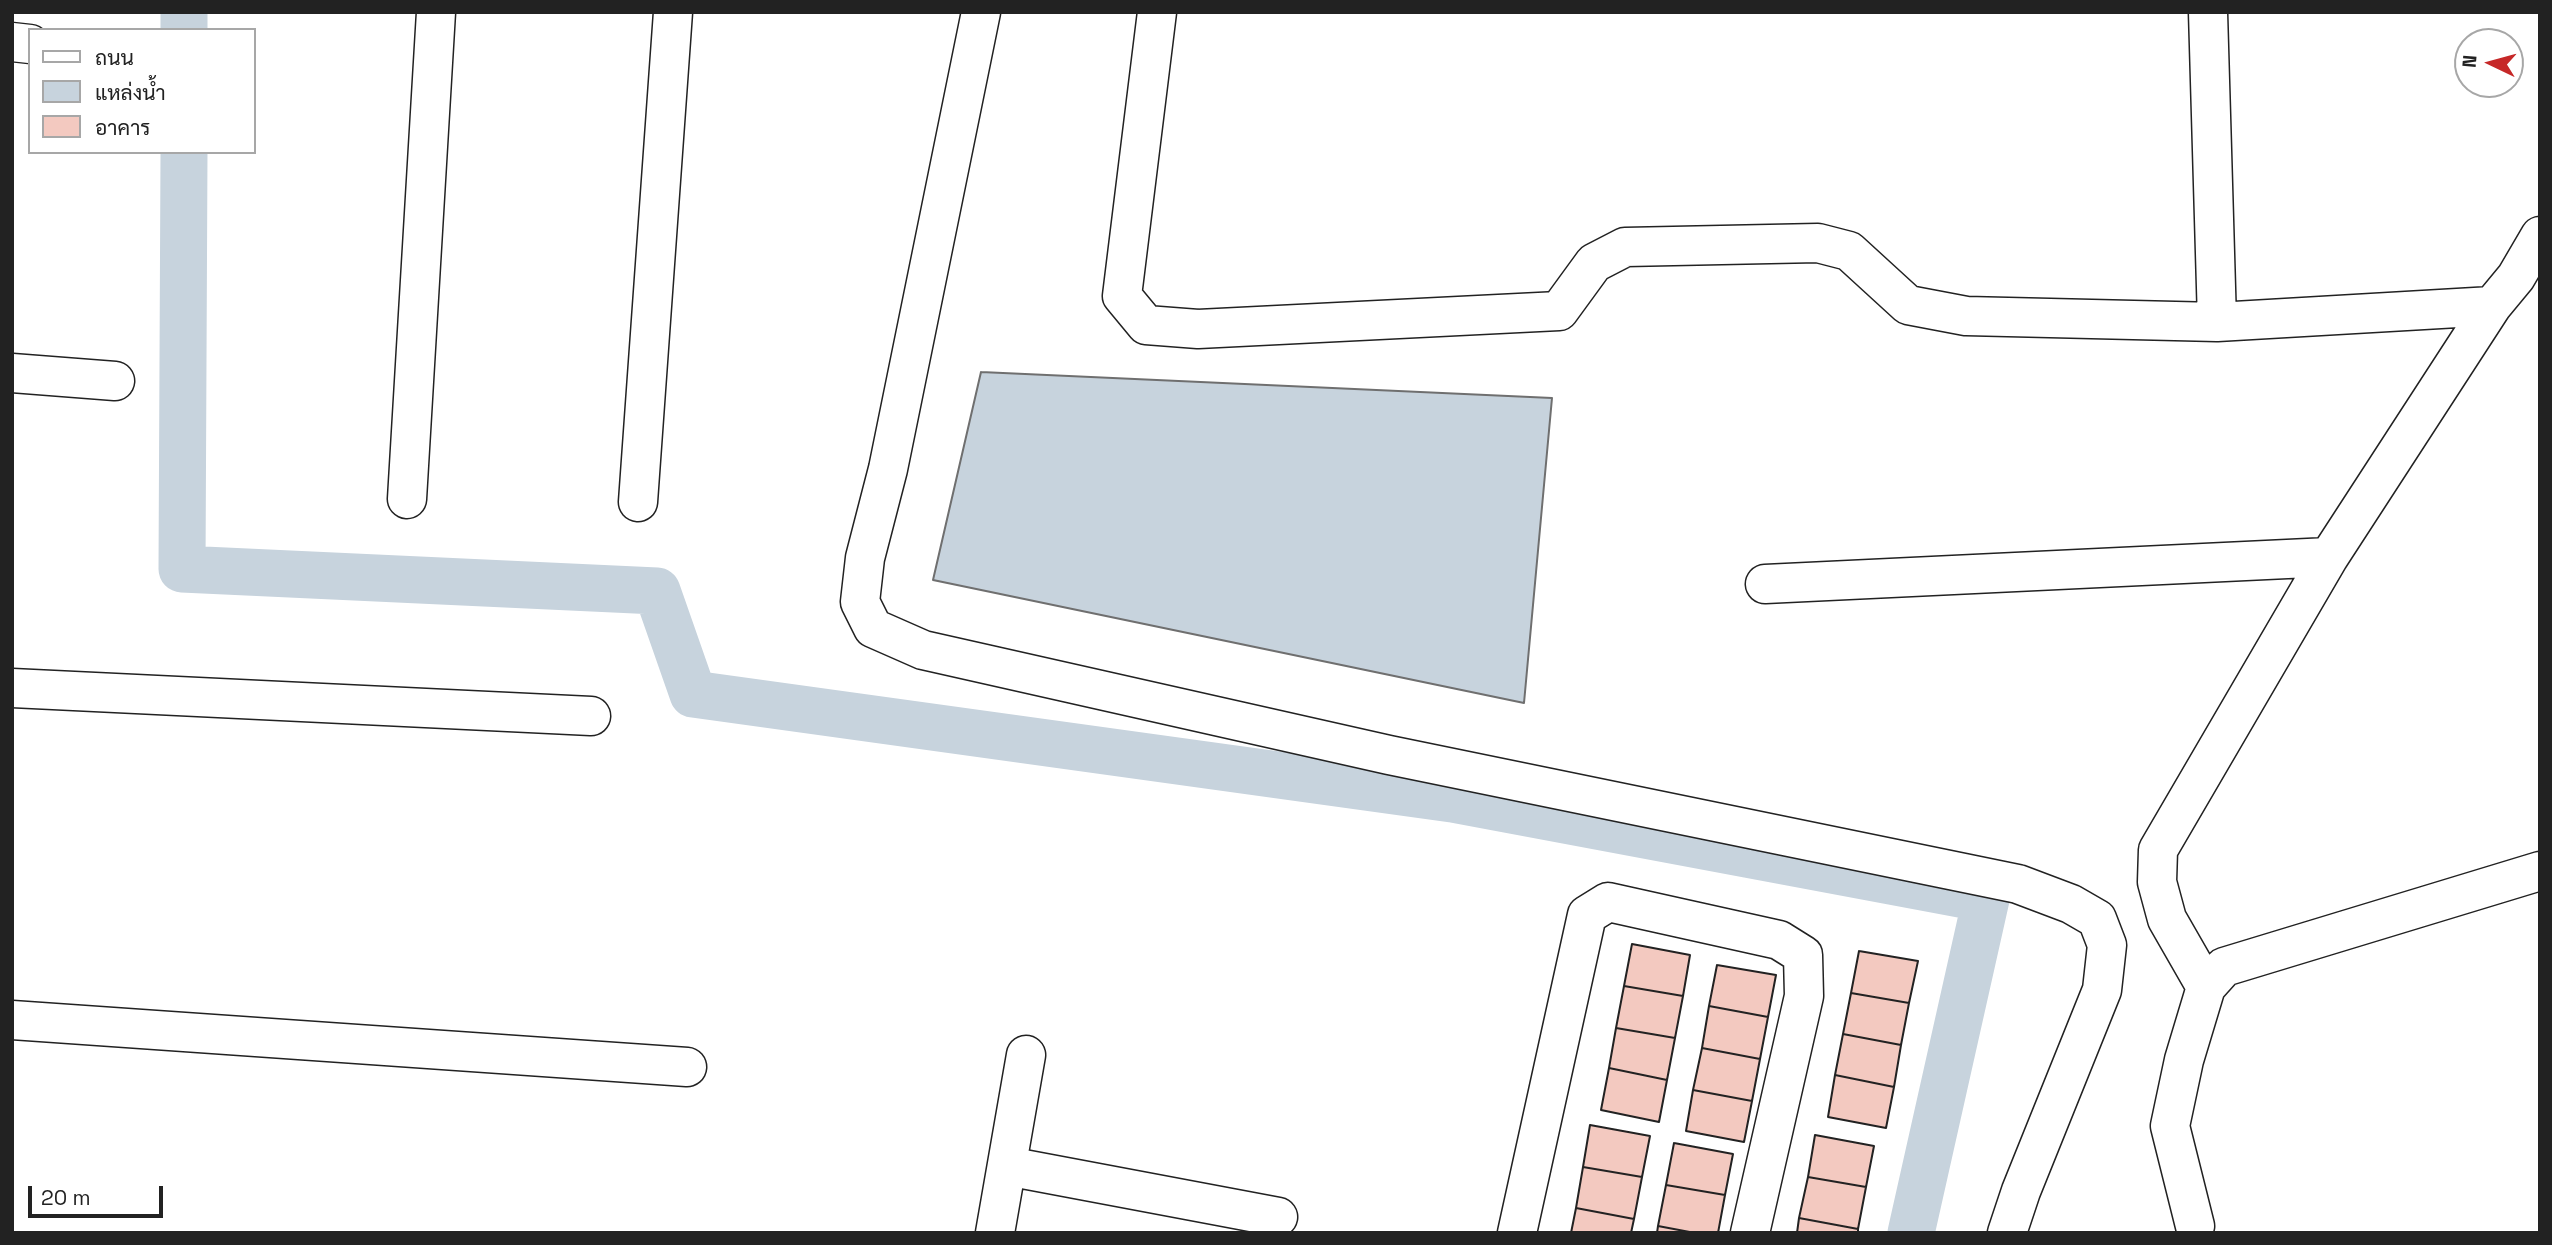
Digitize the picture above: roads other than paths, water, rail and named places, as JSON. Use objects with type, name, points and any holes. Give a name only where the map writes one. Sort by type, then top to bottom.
[{"type":"street","points":[[407,499],[436,12]]},
{"type":"street","points":[[638,502],[673,12]]},
{"type":"street","points":[[981,12],[888,469],[865,558],[860,602],[873,628],[923,650],[1389,755],[2018,884],[2071,904],[2097,919],[2107,945],[2102,990],[2021,1191],[2007,1233]]},
{"type":"street","points":[[1157,12],[1122,296],[1146,325],[1198,329],[1559,311],[1594,263],[1625,247],[1818,243],[1849,251],[1909,305],[1966,316],[2217,321],[2492,306]]},
{"type":"street","points":[[2208,12],[2217,321]]},
{"type":"street","points":[[2206,986],[2167,919],[2157,882],[2158,850],[2329,557],[2492,306],[2516,277],[2540,236]]},
{"type":"street","points":[[12,373],[115,381]]},
{"type":"street","points":[[1765,584],[2329,557]]},
{"type":"street","points":[[12,688],[591,716]]},
{"type":"street","points":[[2195,1226],[2170,1126],[2184,1060],[2206,986],[2224,967],[2540,871]]},
{"type":"street","points":[[1517,1233],[1587,915],[1608,902],[1779,940],[1803,955],[1804,996],[1750,1233]]},
{"type":"street","points":[[12,1020],[687,1067]]},
{"type":"street","points":[[995,1233],[1026,1055]]},
{"type":"street","points":[[1007,1166],[1278,1217]]},
{"type":"water","points":[[981,372],[1552,398],[1524,703],[933,580]]},
{"type":"waterway","points":[[184,12],[184,28]]},
{"type":"waterway","points":[[184,154],[182,569],[657,591],[693,694],[1452,799],[1986,899],[1911,1233]]}]
